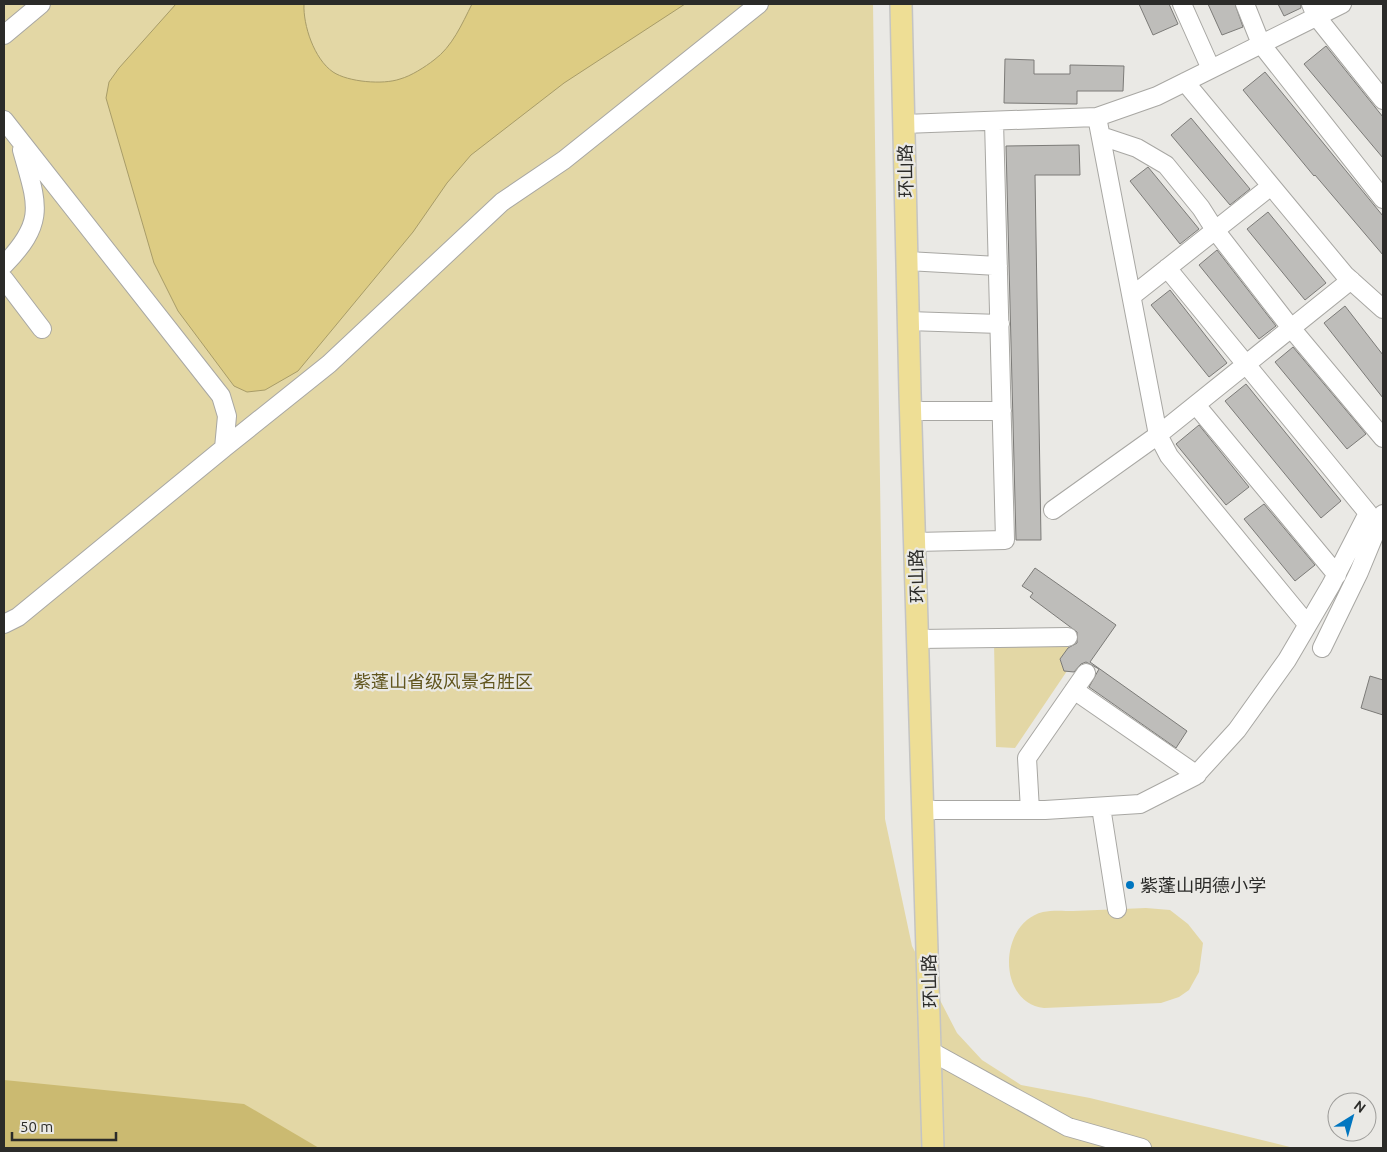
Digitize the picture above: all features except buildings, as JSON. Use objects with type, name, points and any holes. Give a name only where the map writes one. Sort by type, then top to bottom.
[{"type":"main road","name":"环山路","points":[[901,4],[910,411],[932,1052],[933,1148]]},
{"type":"street","points":[[4,35],[41,4]]},
{"type":"street","points":[[4,624],[18,617],[329,364],[502,202],[564,160],[759,4]]},
{"type":"street","points":[[1182,4],[1211,69]]},
{"type":"street","points":[[1245,4],[1261,44],[1383,199]]},
{"type":"street","points":[[904,124],[1097,117],[1157,96],[1261,44],[1314,10],[1342,4]]},
{"type":"street","points":[[1314,10],[1383,100]]},
{"type":"street","points":[[1185,82],[1351,280],[1383,309]]},
{"type":"street","points":[[1097,117],[1158,435],[1169,456],[1307,624]]},
{"type":"street","points":[[4,120],[222,396],[227,416],[224,448]]},
{"type":"street","points":[[915,542],[1005,540],[994,121]]},
{"type":"street","points":[[1101,136],[1137,148],[1166,166],[1201,208],[1215,230],[1291,328],[1383,438]]},
{"type":"street","points":[[4,265],[25,242],[32,228],[36,208],[19,140]]},
{"type":"street","points":[[1132,296],[1271,186]]},
{"type":"street","points":[[907,261],[998,266]]},
{"type":"street","points":[[924,810],[1030,810],[1140,804],[1197,775],[1237,730],[1286,660],[1336,575],[1368,513],[1167,268]]},
{"type":"street","points":[[4,279],[42,329]]},
{"type":"street","points":[[1053,510],[1158,435],[1351,280]]},
{"type":"street","points":[[908,321],[1000,324]]},
{"type":"street","points":[[1196,404],[1336,575]]},
{"type":"street","points":[[910,411],[1002,411]]},
{"type":"street","points":[[1322,648],[1359,572],[1383,514]]},
{"type":"street","points":[[918,639],[1068,637]]},
{"type":"street","points":[[1030,810],[1027,758],[1086,673]]},
{"type":"street","points":[[1074,690],[1197,775]]},
{"type":"street","points":[[1101,806],[1117,909]]},
{"type":"street","points":[[932,1052],[1068,1127],[1142,1148]]},
{"type":"green space","name":"紫蓬山省级风景名胜区","points":[[4,4],[873,4],[885,819],[912,946],[957,1033],[982,1060],[1021,1085],[1090,1098],[1294,1148],[4,1148]]},
{"type":"green space","points":[[994,642],[1068,644],[1068,652],[1060,659],[1064,671],[1067,671],[1015,748],[996,747]]},
{"type":"green space","points":[[1146,908],[1170,910],[1188,924],[1203,943],[1199,972],[1189,990],[1179,997],[1161,1003],[1044,1008],[1029,1003],[1018,992],[1011,978],[1009,962],[1011,946],[1018,931],[1028,919],[1050,911]]},
{"type":"shaded area","points":[[176,4],[304,4],[305,22],[311,41],[320,59],[326,66],[333,72],[347,78],[366,82],[384,82],[404,78],[418,71],[440,55],[451,42],[472,4],[685,4],[564,83],[471,155],[447,183],[413,232],[298,371],[265,390],[247,392],[234,386],[178,311],[154,263],[106,98],[109,82],[119,68]]},
{"type":"shaded area","points":[[4,1080],[244,1104],[319,1148],[4,1148]]},
{"type":"place","name":"紫蓬山明德小学","points":[[1130,885]]}]
